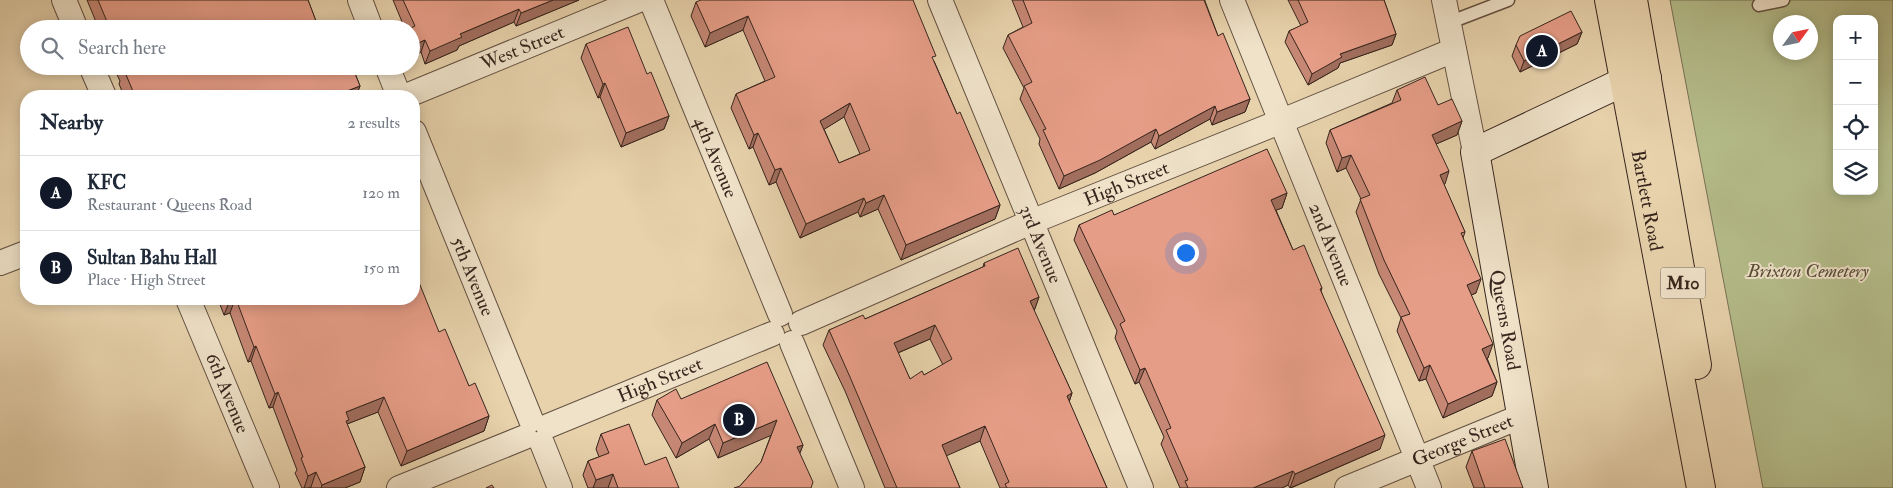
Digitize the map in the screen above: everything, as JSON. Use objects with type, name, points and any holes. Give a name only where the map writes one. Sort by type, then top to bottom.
[{"type":"main road","name":"Bartlett Road","points":[[1609,0],[1635,80],[1717,488]]},
{"type":"main road","name":"Bartlett Road","points":[[1633,0],[1635,80],[1701,488]]},
{"type":"main road","points":[[1475,152],[1635,80]]},
{"type":"main road","name":"Queens Road","points":[[1475,152],[1534,488]]},
{"type":"street","points":[[64,0],[72,20]]},
{"type":"street","points":[[360,0],[368,20]]},
{"type":"street","name":"West Street","points":[[420,90],[639,0]]},
{"type":"street","name":"4th Avenue","points":[[651,0],[852,488]]},
{"type":"street","name":"3rd Avenue","points":[[940,0],[1141,488]]},
{"type":"street","name":"2nd Avenue","points":[[1232,0],[1429,488]]},
{"type":"street","name":"Queens Road","points":[[1446,11],[1475,152]]},
{"type":"street","name":"High Street","points":[[399,488],[786,329],[1031,222],[1282,122],[1454,50]]},
{"type":"street","points":[[95,75],[101,90]]},
{"type":"street","points":[[391,75],[397,90]]},
{"type":"street","name":"5th Avenue","points":[[420,147],[560,488]]},
{"type":"street","points":[[0,263],[20,255]]},
{"type":"street","name":"6th Avenue","points":[[191,305],[267,488]]},
{"type":"street","name":"George Street","points":[[1347,488],[1522,416]]},
{"type":"lane","points":[[1446,11],[1508,0]]},
{"type":"lane","points":[[1759,5],[1783,0]]},
{"type":"green space","name":"Brixton Cemetery","points":[[1670,0],[1893,0],[1893,488],[1763,488]]},
{"type":"building","points":[[98,0],[308,0],[316,20],[106,20]]},
{"type":"building","points":[[403,0],[553,0],[521,13],[519,9],[460,34],[462,37],[430,51],[425,40],[420,42],[420,20],[412,20]]},
{"type":"building","points":[[701,0],[913,0],[936,56],[932,57],[957,114],[960,112],[1000,205],[906,245],[884,195],[866,203],[864,198],[806,224],[781,168],[775,170],[758,133],[754,135],[736,94],[775,77],[748,16],[710,33],[696,2]],"holes":[[[850,103],[870,150],[839,163],[820,121]]]},
{"type":"building","points":[[1023,0],[1204,0],[1218,36],[1223,33],[1250,99],[1217,112],[1215,106],[1159,136],[1156,129],[1100,160],[1064,176],[1043,130],[1046,129],[1024,86],[1032,82],[1008,35],[1032,23]]},
{"type":"building","points":[[1298,0],[1384,0],[1396,34],[1340,54],[1342,57],[1312,74],[1289,31],[1308,22]]},
{"type":"building","points":[[1571,11],[1582,32],[1524,61],[1516,45],[1520,36]]},
{"type":"building","points":[[628,27],[647,74],[651,72],[669,116],[626,133],[586,44]]},
{"type":"building","points":[[126,75],[356,75],[360,86],[350,90],[132,90]]},
{"type":"building","points":[[1425,77],[1438,105],[1452,99],[1462,121],[1432,135],[1449,171],[1440,175],[1465,232],[1461,233],[1481,279],[1467,285],[1493,344],[1482,349],[1497,382],[1448,404],[1430,365],[1424,368],[1401,317],[1410,314],[1384,260],[1360,199],[1370,195],[1351,155],[1342,158],[1330,130],[1401,100],[1397,90]]},
{"type":"building","points":[[1267,149],[1287,193],[1271,200],[1293,250],[1304,245],[1322,288],[1320,289],[1385,435],[1295,474],[1293,471],[1253,488],[1188,488],[1185,481],[1188,480],[1166,430],[1171,428],[1145,368],[1140,370],[1120,324],[1125,321],[1079,225],[1112,210],[1114,215]]},
{"type":"building","points":[[1018,248],[1039,297],[1030,301],[1072,393],[1067,396],[1107,488],[1007,488],[1005,484],[1009,482],[985,426],[942,445],[960,488],[897,488],[829,330],[863,315],[865,319],[985,266],[984,263]],"holes":[[[935,325],[952,359],[924,375],[922,371],[910,379],[894,343]]]},
{"type":"building","points":[[420,285],[439,332],[445,329],[469,386],[475,383],[489,416],[407,451],[384,397],[346,412],[349,420],[346,421],[365,467],[322,485],[316,472],[308,476],[301,458],[303,457],[278,392],[275,394],[256,346],[254,347],[238,305],[420,305]]},
{"type":"building","points":[[767,362],[803,445],[797,447],[813,482],[811,488],[734,488],[740,486],[761,462],[777,420],[723,443],[715,424],[682,443],[657,400],[676,389],[681,399]]},
{"type":"building","points":[[629,424],[645,465],[666,457],[679,488],[618,488],[613,474],[596,480],[588,461],[609,453],[601,434]]},
{"type":"building","points":[[1505,439],[1523,488],[1485,488],[1472,451]]},
{"type":"place","name":"KFC","points":[[1542,51]]},
{"type":"place","name":"Sultan Bahu Hall","points":[[739,420]]}]
